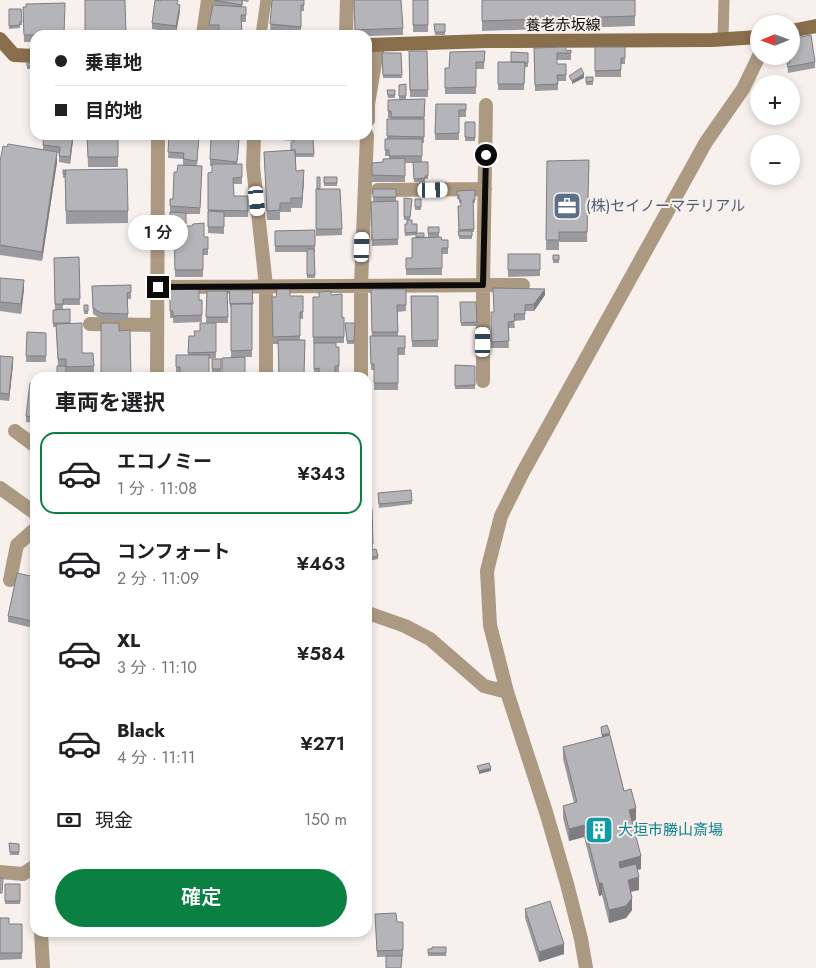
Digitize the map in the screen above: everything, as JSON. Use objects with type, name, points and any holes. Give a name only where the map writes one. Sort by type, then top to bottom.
[{"type":"main road","points":[[800,29],[816,26]]},
{"type":"main road","name":"養老赤坂線","points":[[373,45],[488,41],[750,37]]},
{"type":"main road","points":[[0,39],[14,55],[30,56]]},
{"type":"street","points":[[204,30],[208,0]]},
{"type":"street","points":[[346,30],[347,0]]},
{"type":"street","points":[[586,968],[562,866],[507,692],[490,625],[487,571],[501,516],[522,472],[706,142],[743,90],[755,65]]},
{"type":"street","points":[[483,381],[486,105]]},
{"type":"street","points":[[157,372],[158,140]]},
{"type":"street","points":[[254,140],[253,166],[266,286],[266,372]]},
{"type":"street","points":[[361,372],[361,285],[367,140]]},
{"type":"street","points":[[365,191],[485,189]]},
{"type":"street","points":[[158,287],[523,285]]},
{"type":"street","points":[[90,324],[157,324]]},
{"type":"street","points":[[15,431],[30,442]]},
{"type":"street","points":[[0,488],[30,509]]},
{"type":"street","points":[[10,580],[17,545],[30,533]]},
{"type":"street","points":[[372,614],[405,626],[430,639],[484,686],[507,692]]},
{"type":"street","points":[[0,872],[23,874],[30,869]]},
{"type":"street","points":[[42,937],[43,968]]},
{"type":"lane","points":[[262,30],[266,0]]},
{"type":"lane","points":[[722,39],[724,0]]},
{"type":"building","points":[[85,0],[125,0],[126,30],[85,30]]},
{"type":"building","points":[[155,0],[178,0],[177,4],[180,5],[176,26],[152,23]]},
{"type":"building","points":[[214,0],[242,0],[242,5]]},
{"type":"building","points":[[272,0],[304,0],[304,5],[301,5],[301,27],[270,24]]},
{"type":"building","points":[[354,0],[401,0],[403,28],[355,30]]},
{"type":"building","points":[[413,0],[428,0],[428,25],[413,25]]},
{"type":"building","points":[[482,0],[635,0],[635,16],[482,21]]},
{"type":"building","points":[[65,3],[64,30],[30,30],[30,35],[24,35],[23,7],[26,7],[26,4]]},
{"type":"building","points":[[213,5],[246,7],[246,15],[241,15],[242,30],[219,30],[219,25],[209,25]]},
{"type":"building","points":[[9,9],[21,9],[22,22],[20,22],[20,25],[9,26]]},
{"type":"building","points":[[434,24],[445,24],[445,32],[435,32]]},
{"type":"building","points":[[811,35],[815,62],[800,65],[800,37]]},
{"type":"building","points":[[566,47],[566,51],[571,50],[571,53],[557,53],[557,64],[566,64],[566,75],[557,75],[558,84],[535,85],[534,48]]},
{"type":"building","points":[[595,47],[625,47],[625,58],[621,58],[621,70],[595,71]]},
{"type":"building","points":[[409,51],[427,51],[428,90],[410,90]]},
{"type":"building","points":[[485,51],[484,62],[476,62],[476,87],[445,88],[445,68],[449,68],[450,52]]},
{"type":"building","points":[[511,52],[528,53],[528,63],[511,62]]},
{"type":"building","points":[[382,53],[401,53],[402,75],[383,75]]},
{"type":"building","points":[[498,62],[525,62],[524,84],[498,84]]},
{"type":"building","points":[[581,68],[584,74],[572,81],[569,76]]},
{"type":"building","points":[[586,77],[593,77],[593,81],[586,82]]},
{"type":"building","points":[[406,84],[406,96],[399,96],[399,85]]},
{"type":"building","points":[[387,90],[395,90],[395,95],[388,95]]},
{"type":"building","points":[[425,99],[424,117],[391,117],[391,111],[388,111],[388,100]]},
{"type":"building","points":[[436,104],[466,104],[466,110],[459,110],[459,133],[435,134]]},
{"type":"building","points":[[387,119],[424,119],[424,137],[387,136]]},
{"type":"building","points":[[465,122],[475,122],[475,138],[465,137]]},
{"type":"building","points":[[385,139],[422,139],[422,156],[389,156],[389,150],[385,150]]},
{"type":"building","points":[[44,140],[72,140],[70,157],[59,156],[60,147],[43,145]]},
{"type":"building","points":[[87,140],[118,140],[118,157],[88,157]]},
{"type":"building","points":[[169,140],[199,140],[197,161],[183,159],[184,153],[168,152]]},
{"type":"building","points":[[211,140],[239,140],[237,162],[210,159]]},
{"type":"building","points":[[294,140],[313,140],[314,154],[295,154],[295,150],[291,150],[291,142],[294,142]]},
{"type":"building","points":[[8,144],[57,152],[42,252],[0,245],[0,162],[3,146],[7,147]]},
{"type":"building","points":[[295,150],[296,171],[304,170],[302,198],[291,198],[291,203],[280,203],[280,210],[267,211],[264,152]]},
{"type":"building","points":[[405,158],[405,176],[372,175],[372,163],[383,162],[383,159]]},
{"type":"building","name":"(株)セイノーマテリアル","points":[[589,160],[587,232],[559,232],[559,240],[546,240],[547,161]]},
{"type":"building","points":[[413,162],[428,162],[428,176],[414,179]]},
{"type":"building","points":[[212,164],[242,164],[242,177],[233,178],[234,196],[248,196],[248,211],[208,210],[208,173],[212,172]]},
{"type":"building","points":[[178,165],[202,166],[200,208],[170,206],[170,199],[173,199],[174,172],[177,172]]},
{"type":"building","points":[[127,169],[128,211],[66,211],[65,170]]},
{"type":"building","points":[[317,177],[320,177],[320,189],[317,189]]},
{"type":"building","points":[[324,177],[337,177],[337,183],[324,183]]},
{"type":"building","points":[[316,189],[340,189],[342,229],[316,229]]},
{"type":"building","points":[[373,189],[396,189],[396,197],[373,197]]},
{"type":"building","points":[[475,190],[475,200],[473,200],[474,229],[459,230],[458,206],[461,206],[461,200],[459,200],[457,191]]},
{"type":"building","points":[[404,198],[412,199],[410,217],[404,217]]},
{"type":"building","points":[[415,199],[421,199],[421,207],[415,207]]},
{"type":"building","points":[[398,201],[398,239],[372,240],[371,202]]},
{"type":"building","points":[[208,211],[224,212],[224,227],[208,227]]},
{"type":"building","points":[[170,212],[186,213],[186,224],[170,223]]},
{"type":"building","points":[[407,220],[412,220],[412,224],[417,224],[417,232],[405,233]]},
{"type":"building","points":[[204,223],[204,237],[208,237],[208,249],[203,249],[203,270],[175,270],[174,226],[192,226],[193,224]]},
{"type":"building","points":[[428,227],[439,227],[439,233],[428,233]]},
{"type":"building","points":[[315,230],[315,246],[275,246],[275,231]]},
{"type":"building","points":[[458,231],[472,231],[472,236],[459,236]]},
{"type":"building","points":[[416,233],[424,233],[424,237],[416,237]]},
{"type":"building","points":[[441,237],[442,240],[448,240],[448,248],[442,248],[442,268],[406,269],[406,258],[412,258],[412,238]]},
{"type":"building","points":[[307,249],[314,249],[315,275],[307,275]]},
{"type":"building","points":[[508,254],[540,254],[540,270],[508,270]]},
{"type":"building","points":[[553,255],[559,255],[559,260],[553,260]]},
{"type":"building","points":[[79,257],[80,299],[63,299],[63,304],[55,304],[54,258]]},
{"type":"building","points":[[0,278],[24,280],[21,304],[0,302]]},
{"type":"building","points":[[131,285],[131,292],[127,293],[128,314],[101,313],[93,308],[92,286]]},
{"type":"building","points":[[170,288],[199,289],[199,300],[202,300],[202,315],[173,316],[173,311],[170,311]]},
{"type":"building","points":[[277,288],[290,288],[290,296],[303,296],[303,312],[300,312],[300,336],[273,337],[272,297],[276,297]]},
{"type":"building","points":[[493,288],[545,289],[534,304],[525,305],[525,314],[514,314],[515,321],[508,322],[509,341],[491,342],[491,312],[494,312]]},
{"type":"building","points":[[371,289],[406,289],[406,305],[397,305],[398,332],[372,332]]},
{"type":"building","points":[[229,290],[252,290],[253,304],[230,304]]},
{"type":"building","points":[[207,291],[227,291],[228,317],[206,317]]},
{"type":"building","points":[[331,291],[331,295],[342,294],[344,337],[313,337],[313,297],[319,297],[319,292]]},
{"type":"building","points":[[411,296],[438,296],[438,340],[412,341]]},
{"type":"building","points":[[460,302],[476,302],[477,322],[461,323]]},
{"type":"building","points":[[252,303],[252,350],[231,351],[231,304]]},
{"type":"building","points":[[84,305],[88,305],[88,311],[84,311]]},
{"type":"building","points":[[70,309],[70,323],[53,323],[53,310]]},
{"type":"building","points":[[82,323],[82,353],[93,353],[94,366],[66,367],[66,359],[58,359],[56,324]]},
{"type":"building","points":[[101,323],[119,323],[119,331],[130,330],[131,372],[101,372]]},
{"type":"building","points":[[200,323],[216,323],[216,352],[188,353],[189,336],[195,336],[194,331],[200,331]]},
{"type":"building","points":[[345,323],[355,323],[354,341],[347,341]]},
{"type":"building","points":[[27,332],[46,333],[46,356],[26,356]]},
{"type":"building","points":[[370,336],[405,336],[405,348],[398,348],[398,383],[374,383],[374,364],[371,364]]},
{"type":"building","points":[[278,340],[305,340],[304,372],[279,372]]},
{"type":"building","points":[[314,343],[336,343],[336,347],[339,347],[339,366],[335,366],[335,372],[319,372],[319,368],[314,369]]},
{"type":"building","points":[[176,355],[209,355],[209,372],[180,372],[180,367],[176,367]]},
{"type":"building","points":[[0,356],[13,357],[9,394],[0,393]]},
{"type":"building","points":[[245,357],[245,372],[222,372],[222,358]]},
{"type":"building","points":[[212,359],[221,359],[221,369],[212,369]]},
{"type":"building","points":[[455,365],[475,366],[475,385],[455,386]]},
{"type":"building","points":[[57,366],[66,366],[66,372],[57,372]]},
{"type":"building","points":[[30,383],[30,416],[26,416]]},
{"type":"building","points":[[411,490],[412,501],[379,504],[378,493]]},
{"type":"building","points":[[372,509],[373,544],[372,544]]},
{"type":"building","points":[[376,549],[378,556],[372,557],[372,550]]},
{"type":"building","points":[[17,573],[30,576],[30,620],[8,616]]},
{"type":"building","points":[[607,725],[610,733],[602,735],[601,727]]},
{"type":"building","name":"大垣市勝山斎場","points":[[610,735],[624,791],[631,789],[636,808],[629,810],[641,856],[619,862],[620,868],[636,864],[639,877],[628,880],[632,898],[626,906],[609,910],[602,883],[599,883],[584,825],[569,829],[563,806],[577,802],[563,747]]},
{"type":"building","points":[[489,763],[491,768],[479,771],[477,766]]},
{"type":"building","points":[[9,843],[19,844],[19,852],[10,852]]},
{"type":"building","points":[[0,878],[3,878],[2,893],[0,893]]},
{"type":"building","points":[[5,884],[20,884],[20,901],[5,901]]},
{"type":"building","points":[[550,901],[564,944],[539,952],[525,909]]},
{"type":"building","points":[[396,913],[397,922],[403,922],[403,950],[377,951],[375,914]]},
{"type":"building","points":[[0,918],[9,918],[9,924],[22,924],[22,953],[0,953]]},
{"type":"building","points":[[432,947],[446,947],[446,953],[428,953],[428,949],[432,949]]},
{"type":"building","points":[[386,956],[402,956],[401,968],[386,968]]},
{"type":"place","name":"(株)セイノーマテリアル","points":[[567,206]]},
{"type":"place","name":"大垣市勝山斎場","points":[[599,830]]},
{"type":"route","points":[[158,287],[483,285],[486,155]]}]
